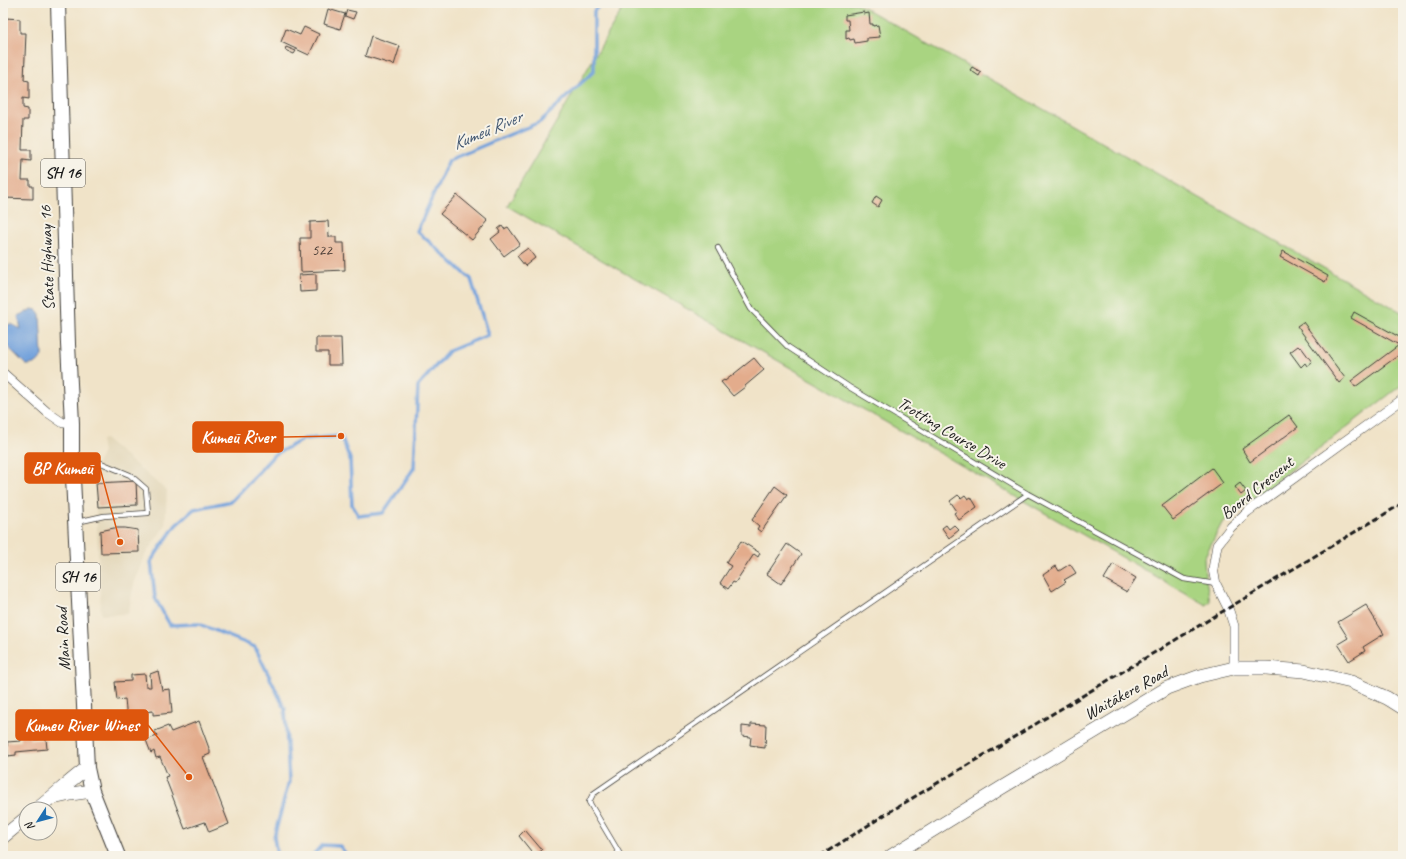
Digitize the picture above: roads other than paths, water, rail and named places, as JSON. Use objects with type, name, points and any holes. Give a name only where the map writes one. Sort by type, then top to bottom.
[{"type":"main road","name":"State Highway 16","points":[[58,3],[68,344]]},
{"type":"main road","name":"Main Road","points":[[68,344],[87,768],[92,791],[118,856]]},
{"type":"street","points":[[3,373],[47,412],[63,423],[72,423]]},
{"type":"street","name":"Boord Crescent","points":[[1234,668],[1234,626],[1228,608],[1216,584],[1213,569],[1217,545],[1231,526],[1247,512],[1403,399]]},
{"type":"street","name":"Waitākere Road","points":[[891,856],[1167,688],[1200,676],[1234,668],[1266,668],[1304,671],[1351,682],[1387,698],[1403,708]]},
{"type":"street","points":[[47,801],[87,768]]},
{"type":"street","points":[[50,799],[92,791]]},
{"type":"street","points":[[3,837],[18,825]]},
{"type":"lane","name":"Trotting Course Drive","points":[[718,248],[751,309],[788,347],[849,387],[1028,494],[1184,579],[1216,584]]},
{"type":"lane","points":[[72,457],[84,457],[94,460],[130,475],[146,489],[148,513],[104,516],[75,523]]},
{"type":"lane","points":[[621,856],[589,802],[593,794],[1028,494]]},
{"type":"water","points":[[32,309],[37,310],[40,314],[42,356],[36,363],[26,365],[4,343],[6,341],[3,339],[3,326],[11,324],[21,329],[18,316]]},
{"type":"waterway","name":"Kumeū River","points":[[277,856],[274,837],[289,782],[285,709],[255,647],[199,624],[170,625],[155,598],[151,561],[176,525],[194,509],[232,501],[274,455],[304,439],[341,436],[350,459],[352,505],[359,516],[383,513],[414,468],[418,386],[449,351],[488,335],[471,279],[417,231],[449,160],[540,122],[594,71],[594,11],[602,3]]},
{"type":"waterway","name":"Kumeū River","points":[[312,856],[322,845],[340,846],[347,856]]},
{"type":"railway","points":[[820,856],[886,814],[1403,503]]},
{"type":"place","name":"Kumeū River","points":[[341,436]]},
{"type":"place","name":"BP Kumeū","points":[[120,542]]},
{"type":"place","name":"Kumeu River Wines","points":[[189,777]]}]
